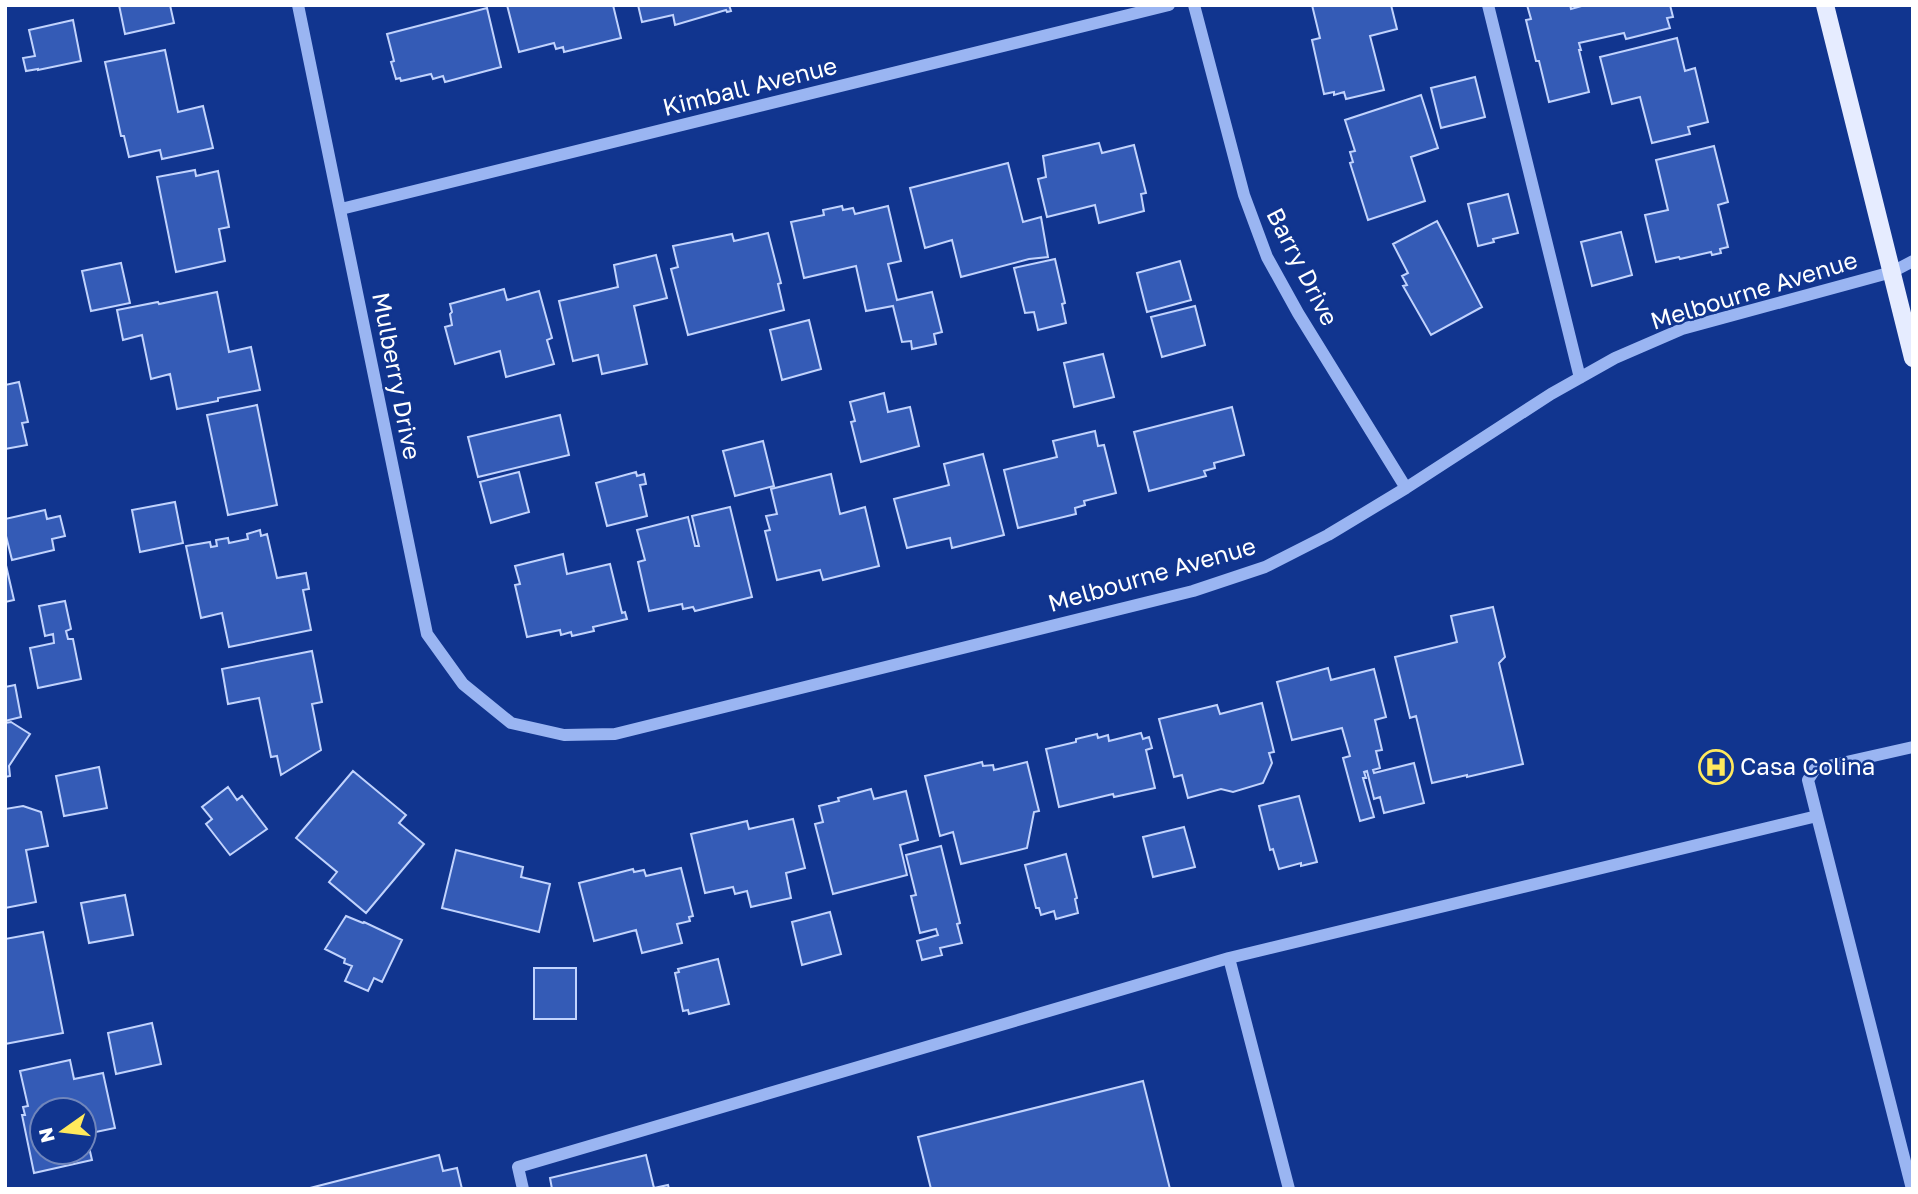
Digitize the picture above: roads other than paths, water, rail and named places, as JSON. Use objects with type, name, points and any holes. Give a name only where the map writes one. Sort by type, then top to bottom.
[{"type":"main road","points":[[1825,5],[1913,358]]},
{"type":"street","name":"Mulberry Drive","points":[[298,5],[427,634],[463,684],[511,723]]},
{"type":"street","name":"Kimball Avenue","points":[[341,209],[1169,5]]},
{"type":"street","name":"Barry Drive","points":[[1194,5],[1244,195],[1267,257],[1298,313],[1406,488]]},
{"type":"street","points":[[1489,5],[1580,378]]},
{"type":"street","name":"Melbourne Avenue","points":[[511,723],[564,734],[615,734],[1193,591],[1265,566],[1328,535],[1551,394],[1615,358],[1682,329],[1892,272],[1913,261]]},
{"type":"street","points":[[1912,1189],[1808,780],[1815,769],[1913,747]]},
{"type":"street","points":[[523,1189],[518,1167],[1229,958],[1817,816]]},
{"type":"street","points":[[1229,958],[1289,1189]]},
{"type":"place","name":"Casa Colina","points":[[1716,767]]}]
